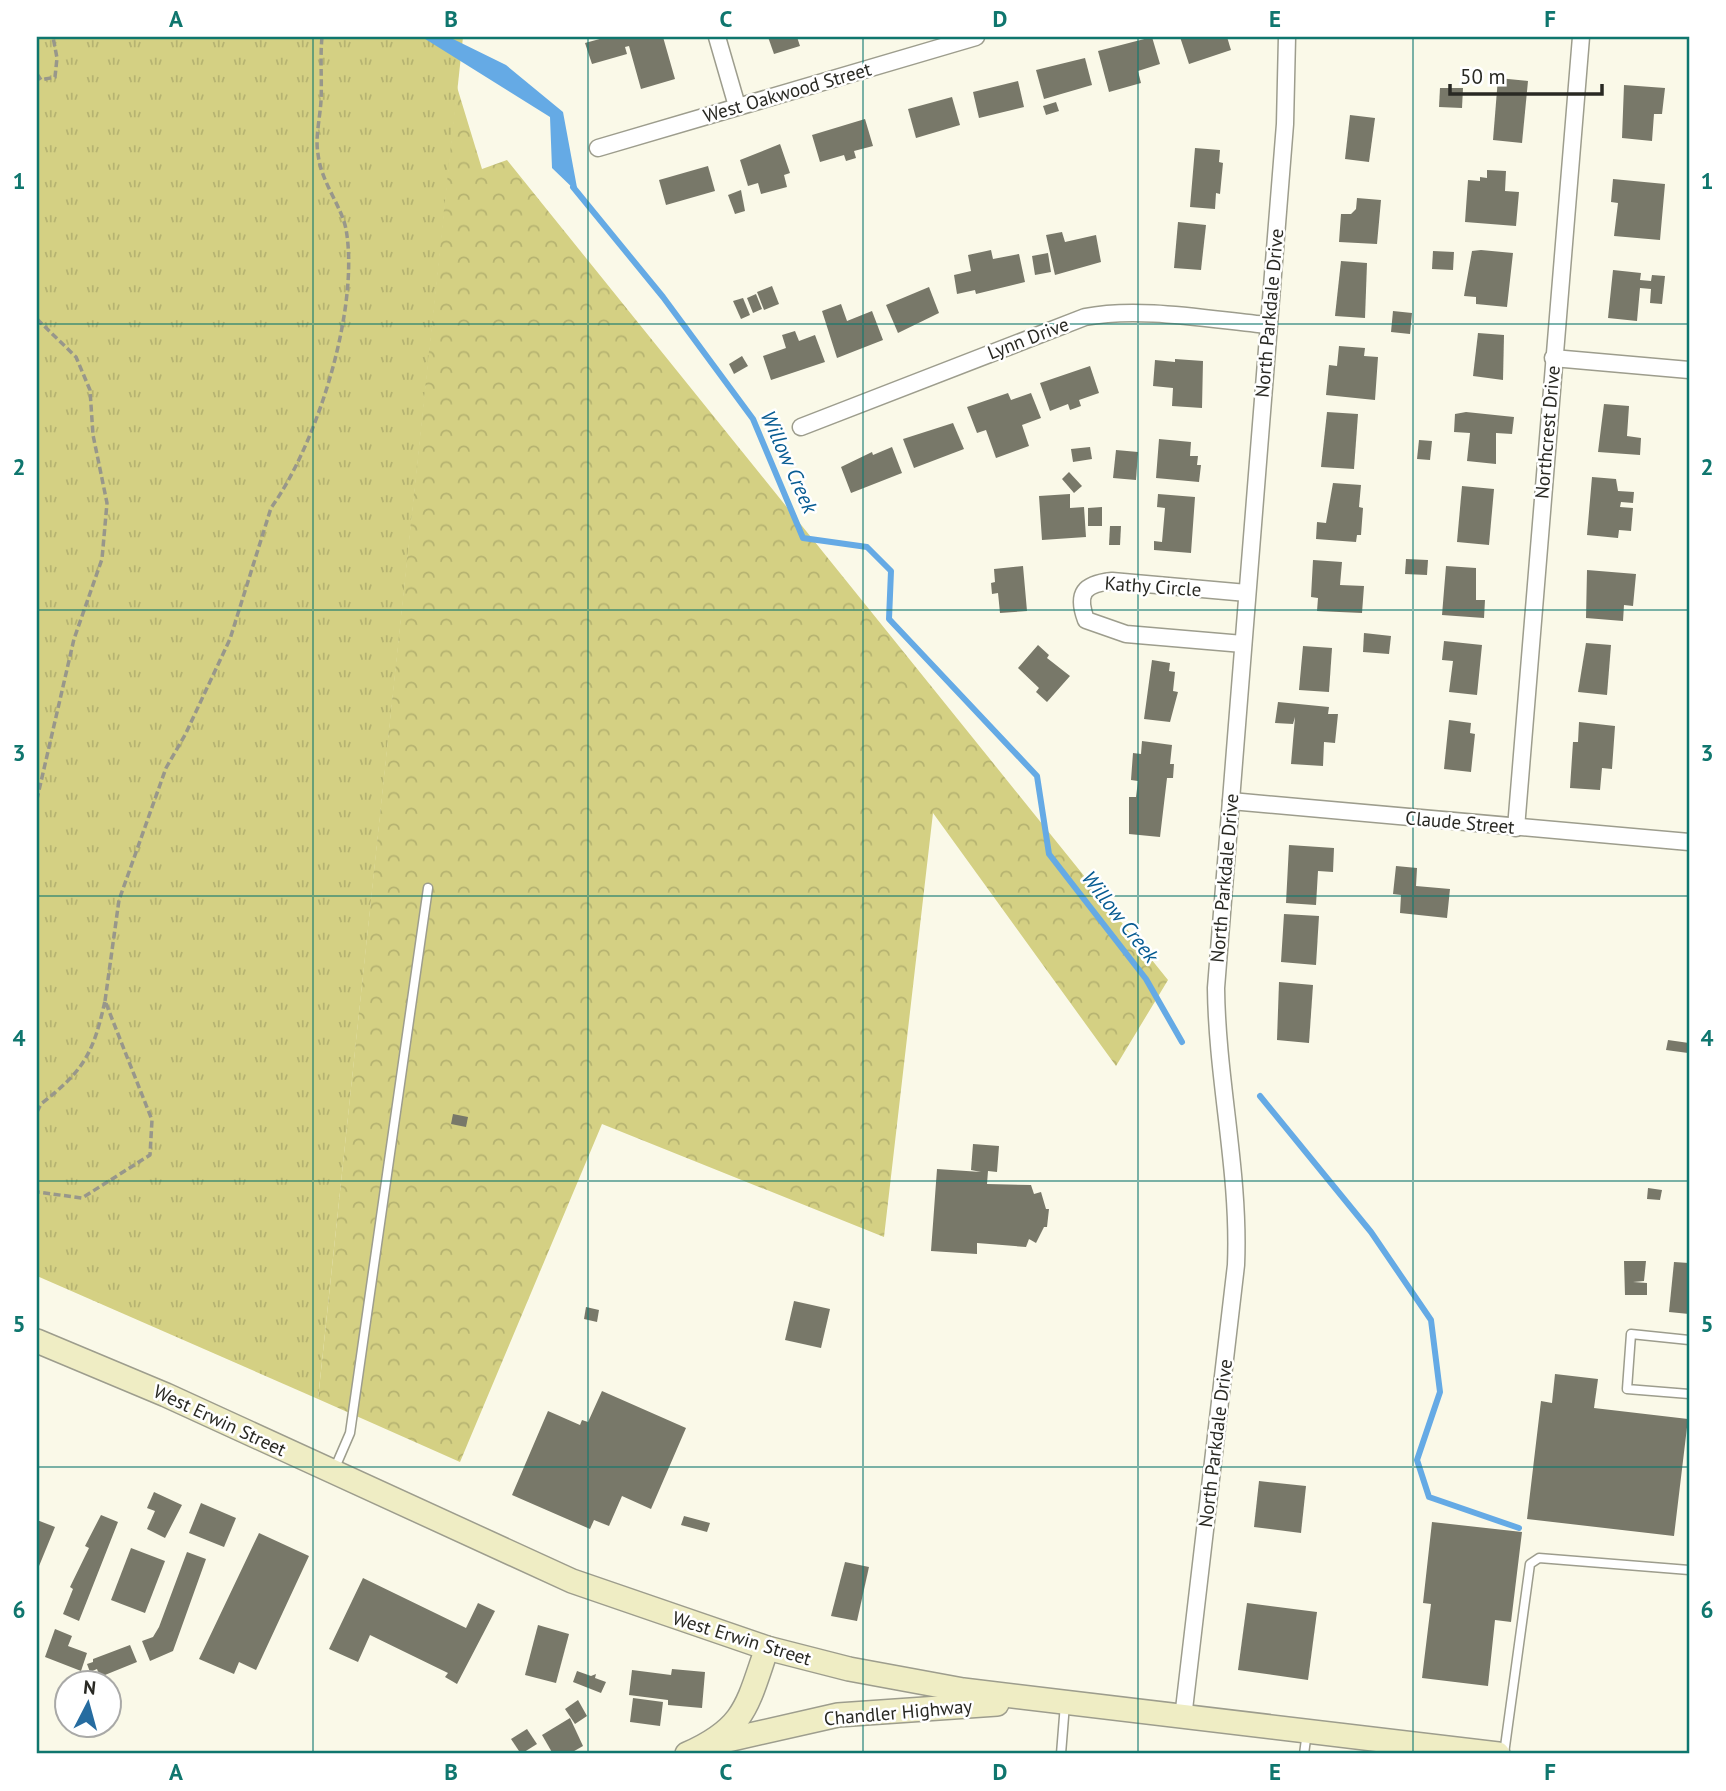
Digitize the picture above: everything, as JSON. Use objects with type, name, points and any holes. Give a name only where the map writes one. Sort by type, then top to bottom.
[{"type":"main road","name":"West Erwin Street","points":[[37,1341],[166,1395],[572,1581],[767,1648],[849,1669],[1057,1703],[1183,1718],[1306,1743],[1498,1754]]},
{"type":"main road","name":"Chandler Highway","points":[[710,1744],[732,1729],[742,1715],[767,1648]]},
{"type":"main road","name":"Chandler Highway","points":[[687,1754],[710,1744],[809,1720],[869,1711],[1057,1703]]},
{"type":"street","points":[[717,37],[737,106]]},
{"type":"street","name":"West Oakwood Street","points":[[598,148],[976,37]]},
{"type":"street","name":"North Parkdale Drive","points":[[1183,1718],[1236,1265],[1237,1214],[1218,1049],[1216,988],[1285,124],[1287,37]]},
{"type":"street","name":"Northcrest Drive","points":[[1516,828],[1581,37]]},
{"type":"street","name":"Lynn Drive","points":[[801,426],[1085,317],[1100,314],[1143,314],[1268,325]]},
{"type":"street","points":[[1553,358],[1689,370]]},
{"type":"street","name":"Kathy Circle","points":[[1243,644],[1126,634],[1086,620],[1081,607],[1082,595],[1094,583],[1112,581],[1247,593]]},
{"type":"street","name":"Claude Street","points":[[1231,801],[1689,842]]},
{"type":"lane","points":[[333,1472],[350,1433],[428,888]]},
{"type":"lane","points":[[1689,1340],[1632,1334],[1627,1389],[1689,1394]]},
{"type":"lane","points":[[1504,1754],[1530,1564],[1539,1558],[1689,1570]]},
{"type":"lane","points":[[1057,1703],[1061,1754]]},
{"type":"path","points":[[37,74],[41,80],[55,77],[57,58],[53,37]]},
{"type":"path","points":[[37,1112],[41,1104],[82,1068],[98,1033],[119,900],[166,768],[185,736],[230,639],[271,508],[284,491],[331,385],[346,290],[348,254],[345,226],[329,193],[317,154],[322,37]]},
{"type":"path","points":[[37,319],[76,358],[90,390],[93,435],[107,503],[102,559],[74,639],[37,799]]},
{"type":"path","points":[[37,1192],[82,1198],[150,1155],[152,1120],[104,1002]]},
{"type":"green space","points":[[37,37],[463,37],[318,1399],[37,1276]]},
{"type":"green space","points":[[457,87],[482,169],[507,160],[1168,980],[1116,1066],[933,813],[884,1237],[602,1124],[460,1462],[318,1399]]},
{"type":"water","points":[[422,37],[449,37],[506,65],[563,112],[578,193],[552,168],[550,117]]},
{"type":"building","points":[[607,37],[663,37],[675,79],[641,89],[629,46],[625,47],[627,54],[592,64],[585,43]]},
{"type":"building","points":[[768,37],[797,37],[800,46],[774,54]]},
{"type":"building","points":[[1152,37],[1160,64],[1138,71],[1141,83],[1109,92],[1098,51]]},
{"type":"building","points":[[1180,37],[1227,37],[1231,50],[1189,64]]},
{"type":"building","points":[[1085,58],[1092,85],[1044,99],[1036,70]]},
{"type":"building","points":[[1498,78],[1528,81],[1522,143],[1493,140]]},
{"type":"building","points":[[1018,81],[1024,107],[979,118],[973,92]]},
{"type":"building","points":[[1624,85],[1665,88],[1662,114],[1654,114],[1652,141],[1622,138]]},
{"type":"building","points":[[1440,88],[1463,88],[1462,108],[1439,107]]},
{"type":"building","points":[[952,97],[960,125],[916,138],[908,109]]},
{"type":"building","points":[[1056,102],[1059,111],[1046,115],[1043,106]]},
{"type":"building","points":[[1350,115],[1375,118],[1369,162],[1345,159]]},
{"type":"building","points":[[865,119],[873,146],[854,151],[856,158],[846,161],[844,155],[820,162],[812,135]]},
{"type":"building","points":[[780,144],[790,173],[784,175],[787,187],[761,194],[758,183],[748,186],[740,160]]},
{"type":"building","points":[[1195,148],[1220,150],[1219,162],[1223,163],[1220,194],[1216,193],[1215,209],[1190,207]]},
{"type":"building","points":[[708,166],[715,191],[666,205],[659,180]]},
{"type":"building","points":[[1487,170],[1506,171],[1505,191],[1519,192],[1516,226],[1465,222],[1468,180],[1480,181],[1480,177],[1487,178]]},
{"type":"building","points":[[1613,179],[1665,184],[1660,240],[1614,236],[1618,203],[1611,202]]},
{"type":"building","points":[[741,190],[745,211],[735,214],[728,195]]},
{"type":"building","points":[[1357,198],[1381,200],[1377,244],[1339,242],[1341,214],[1351,214],[1356,209]]},
{"type":"building","points":[[1178,222],[1206,225],[1201,270],[1174,268]]},
{"type":"building","points":[[1062,232],[1065,242],[1096,235],[1101,262],[1055,275],[1046,235]]},
{"type":"building","points":[[991,250],[993,259],[1019,254],[1025,282],[976,294],[975,290],[957,294],[954,275],[971,271],[968,255]]},
{"type":"building","points":[[1433,251],[1454,252],[1453,270],[1432,269]]},
{"type":"building","points":[[1472,251],[1513,253],[1507,307],[1476,304],[1476,297],[1464,296]]},
{"type":"building","points":[[1048,253],[1051,272],[1035,275],[1032,256]]},
{"type":"building","points":[[1341,261],[1367,263],[1365,318],[1335,316]]},
{"type":"building","points":[[1613,270],[1641,273],[1640,280],[1651,281],[1652,275],[1665,276],[1662,304],[1650,303],[1651,289],[1640,288],[1637,321],[1608,318]]},
{"type":"building","points":[[772,286],[779,304],[764,310],[757,292]]},
{"type":"building","points":[[929,287],[939,313],[898,333],[886,305]]},
{"type":"building","points":[[756,294],[762,309],[753,313],[747,298]]},
{"type":"building","points":[[743,298],[750,315],[741,319],[733,301]]},
{"type":"building","points":[[841,304],[847,321],[872,311],[883,340],[837,358],[822,311]]},
{"type":"building","points":[[1393,311],[1412,313],[1410,334],[1391,332]]},
{"type":"building","points":[[795,331],[799,341],[815,335],[825,362],[771,380],[763,356],[786,348],[782,335]]},
{"type":"building","points":[[1478,333],[1504,335],[1503,380],[1473,376]]},
{"type":"building","points":[[1339,346],[1365,348],[1364,356],[1378,357],[1375,400],[1326,395],[1329,365],[1337,366]]},
{"type":"building","points":[[742,356],[748,366],[734,374],[729,364]]},
{"type":"building","points":[[1175,359],[1203,361],[1202,408],[1172,406],[1173,388],[1153,386],[1155,360],[1175,362]]},
{"type":"building","points":[[1090,366],[1099,393],[1079,400],[1081,406],[1070,410],[1068,404],[1050,411],[1040,383]]},
{"type":"building","points":[[1008,393],[1011,400],[1031,393],[1041,418],[1022,425],[1029,446],[996,458],[986,430],[977,433],[967,407]]},
{"type":"building","points":[[1604,404],[1629,406],[1627,436],[1641,438],[1640,455],[1598,452]]},
{"type":"building","points":[[1327,412],[1358,414],[1354,469],[1321,467]]},
{"type":"building","points":[[1466,412],[1514,417],[1512,434],[1496,433],[1496,464],[1467,461],[1470,433],[1454,432],[1455,414]]},
{"type":"building","points":[[953,423],[964,449],[914,468],[903,439]]},
{"type":"building","points":[[1159,439],[1191,442],[1190,456],[1198,456],[1197,465],[1201,465],[1199,482],[1156,478]]},
{"type":"building","points":[[1419,440],[1432,441],[1430,460],[1417,459]]},
{"type":"building","points":[[892,447],[902,473],[851,493],[841,467],[872,452],[873,455]]},
{"type":"building","points":[[1090,447],[1092,459],[1073,462],[1071,449]]},
{"type":"building","points":[[1116,450],[1138,452],[1136,480],[1113,478]]},
{"type":"building","points":[[1069,472],[1082,486],[1074,493],[1062,479]]},
{"type":"building","points":[[1592,477],[1616,479],[1618,491],[1634,492],[1633,503],[1621,502],[1620,507],[1633,508],[1631,531],[1619,530],[1618,538],[1587,535]]},
{"type":"building","points":[[1333,483],[1361,485],[1361,535],[1357,535],[1356,542],[1316,539],[1317,522],[1326,523]]},
{"type":"building","points":[[1462,486],[1494,489],[1489,545],[1457,542]]},
{"type":"building","points":[[1070,494],[1070,508],[1084,507],[1086,537],[1042,540],[1039,496]]},
{"type":"building","points":[[1158,494],[1195,497],[1191,553],[1154,550],[1154,541],[1162,542],[1165,508],[1157,507]]},
{"type":"building","points":[[1102,507],[1102,526],[1088,526],[1088,508]]},
{"type":"building","points":[[1110,526],[1121,526],[1120,545],[1109,545]]},
{"type":"building","points":[[1406,559],[1428,560],[1427,575],[1405,574]]},
{"type":"building","points":[[1313,560],[1342,562],[1340,585],[1364,586],[1362,613],[1317,611],[1318,598],[1311,597]]},
{"type":"building","points":[[1023,566],[1027,611],[1000,613],[998,593],[992,594],[994,569]]},
{"type":"building","points":[[1446,566],[1476,568],[1476,600],[1485,600],[1484,618],[1442,615]]},
{"type":"building","points":[[1587,570],[1636,574],[1633,606],[1624,605],[1623,621],[1586,618]]},
{"type":"building","points":[[1364,633],[1391,636],[1389,654],[1363,652]]},
{"type":"building","points":[[1444,641],[1482,645],[1477,695],[1449,692],[1453,661],[1442,660]]},
{"type":"building","points":[[1586,643],[1611,645],[1607,695],[1578,692]]},
{"type":"building","points":[[1038,645],[1049,655],[1047,658],[1070,676],[1047,702],[1036,692],[1039,688],[1018,668]]},
{"type":"building","points":[[1303,646],[1332,648],[1329,692],[1299,690]]},
{"type":"building","points":[[1152,660],[1170,663],[1169,671],[1175,672],[1173,691],[1178,692],[1170,722],[1144,719]]},
{"type":"building","points":[[1278,702],[1329,707],[1328,714],[1338,714],[1335,743],[1324,742],[1323,766],[1291,764],[1295,717],[1293,724],[1275,723]]},
{"type":"building","points":[[1449,720],[1471,723],[1470,733],[1475,734],[1471,772],[1444,769]]},
{"type":"building","points":[[1579,722],[1615,726],[1612,769],[1602,768],[1600,790],[1570,788],[1573,742],[1578,742]]},
{"type":"building","points":[[1142,741],[1172,745],[1170,764],[1174,764],[1173,778],[1167,778],[1160,837],[1129,834],[1129,797],[1136,797],[1138,781],[1131,780],[1133,753],[1141,754]]},
{"type":"building","points":[[1289,845],[1334,848],[1333,872],[1318,871],[1316,905],[1286,903]]},
{"type":"building","points":[[1396,866],[1417,868],[1416,886],[1450,889],[1447,918],[1400,913],[1401,895],[1393,894]]},
{"type":"building","points":[[1284,914],[1319,916],[1316,965],[1281,962]]},
{"type":"building","points":[[1279,982],[1313,985],[1309,1043],[1277,1040]]},
{"type":"building","points":[[1668,1040],[1689,1043],[1688,1053],[1666,1050]]},
{"type":"building","points":[[453,1114],[468,1117],[466,1127],[451,1124]]},
{"type":"building","points":[[973,1144],[999,1146],[997,1172],[988,1171],[987,1184],[1031,1185],[1034,1194],[1041,1192],[1046,1209],[1049,1209],[1047,1227],[1044,1227],[1036,1243],[1029,1239],[1026,1247],[977,1243],[977,1254],[931,1251],[937,1169],[981,1172],[971,1170]]},
{"type":"building","points":[[1648,1188],[1662,1190],[1660,1200],[1647,1199]]},
{"type":"building","points":[[1624,1261],[1646,1261],[1644,1281],[1633,1282],[1647,1283],[1647,1295],[1625,1295]]},
{"type":"building","points":[[1674,1262],[1689,1263],[1689,1314],[1669,1312]]},
{"type":"building","points":[[794,1301],[830,1309],[821,1348],[785,1340]]},
{"type":"building","points":[[586,1307],[599,1310],[597,1322],[584,1319]]},
{"type":"building","points":[[1555,1374],[1598,1379],[1594,1408],[1688,1419],[1674,1536],[1527,1519],[1541,1401],[1552,1403]]},
{"type":"building","points":[[602,1391],[686,1428],[651,1509],[622,1496],[609,1526],[594,1520],[590,1529],[512,1495],[548,1411],[580,1425],[582,1420],[588,1422]]},
{"type":"building","points":[[1259,1481],[1306,1486],[1301,1533],[1254,1527]]},
{"type":"building","points":[[154,1492],[182,1505],[165,1538],[147,1529],[155,1511],[147,1508]]},
{"type":"building","points":[[201,1503],[236,1518],[224,1547],[189,1533]]},
{"type":"building","points":[[101,1515],[118,1522],[79,1621],[63,1614],[73,1589],[70,1587],[89,1548],[85,1546]]},
{"type":"building","points":[[684,1516],[710,1523],[707,1532],[681,1525]]},
{"type":"building","points":[[37,1520],[55,1527],[37,1571]]},
{"type":"building","points":[[1432,1522],[1522,1532],[1511,1622],[1495,1620],[1488,1686],[1422,1678],[1431,1604],[1423,1603]]},
{"type":"building","points":[[259,1533],[309,1556],[256,1670],[239,1662],[234,1674],[199,1659]]},
{"type":"building","points":[[131,1548],[165,1561],[145,1613],[111,1600]]},
{"type":"building","points":[[187,1552],[206,1559],[173,1651],[150,1661],[142,1641],[153,1637],[159,1627]]},
{"type":"building","points":[[845,1562],[869,1567],[857,1621],[831,1616]]},
{"type":"building","points":[[363,1578],[466,1628],[478,1603],[495,1611],[457,1684],[445,1677],[448,1673],[370,1635],[358,1662],[329,1649]]},
{"type":"building","points":[[1247,1603],[1317,1612],[1308,1680],[1238,1670]]},
{"type":"building","points":[[538,1625],[569,1634],[556,1683],[525,1675]]},
{"type":"building","points":[[55,1629],[72,1636],[68,1646],[87,1653],[82,1668],[73,1668],[45,1657]]},
{"type":"building","points":[[130,1645],[137,1662],[122,1668],[88,1668],[87,1664],[93,1662],[93,1659]]},
{"type":"building","points":[[672,1669],[705,1672],[702,1708],[668,1705],[668,1700],[629,1695],[632,1670],[671,1675]]},
{"type":"building","points":[[577,1671],[591,1676],[596,1674],[595,1678],[606,1682],[601,1693],[573,1682]]},
{"type":"building","points":[[633,1698],[663,1702],[660,1726],[630,1722]]},
{"type":"building","points":[[578,1700],[587,1716],[575,1724],[565,1709]]},
{"type":"building","points":[[570,1718],[583,1746],[569,1754],[553,1754],[542,1735]]},
{"type":"building","points":[[527,1729],[537,1744],[521,1754],[511,1739]]},
{"type":"waterway","name":"Willow Creek","points":[[573,187],[663,297],[753,419],[803,538],[867,547],[891,571],[889,619],[1037,776],[1049,854],[1146,979],[1182,1042]]},
{"type":"waterway","name":"Willow Creek","points":[[1260,1096],[1371,1232],[1431,1320],[1440,1392],[1417,1460],[1429,1497],[1519,1528]]}]
